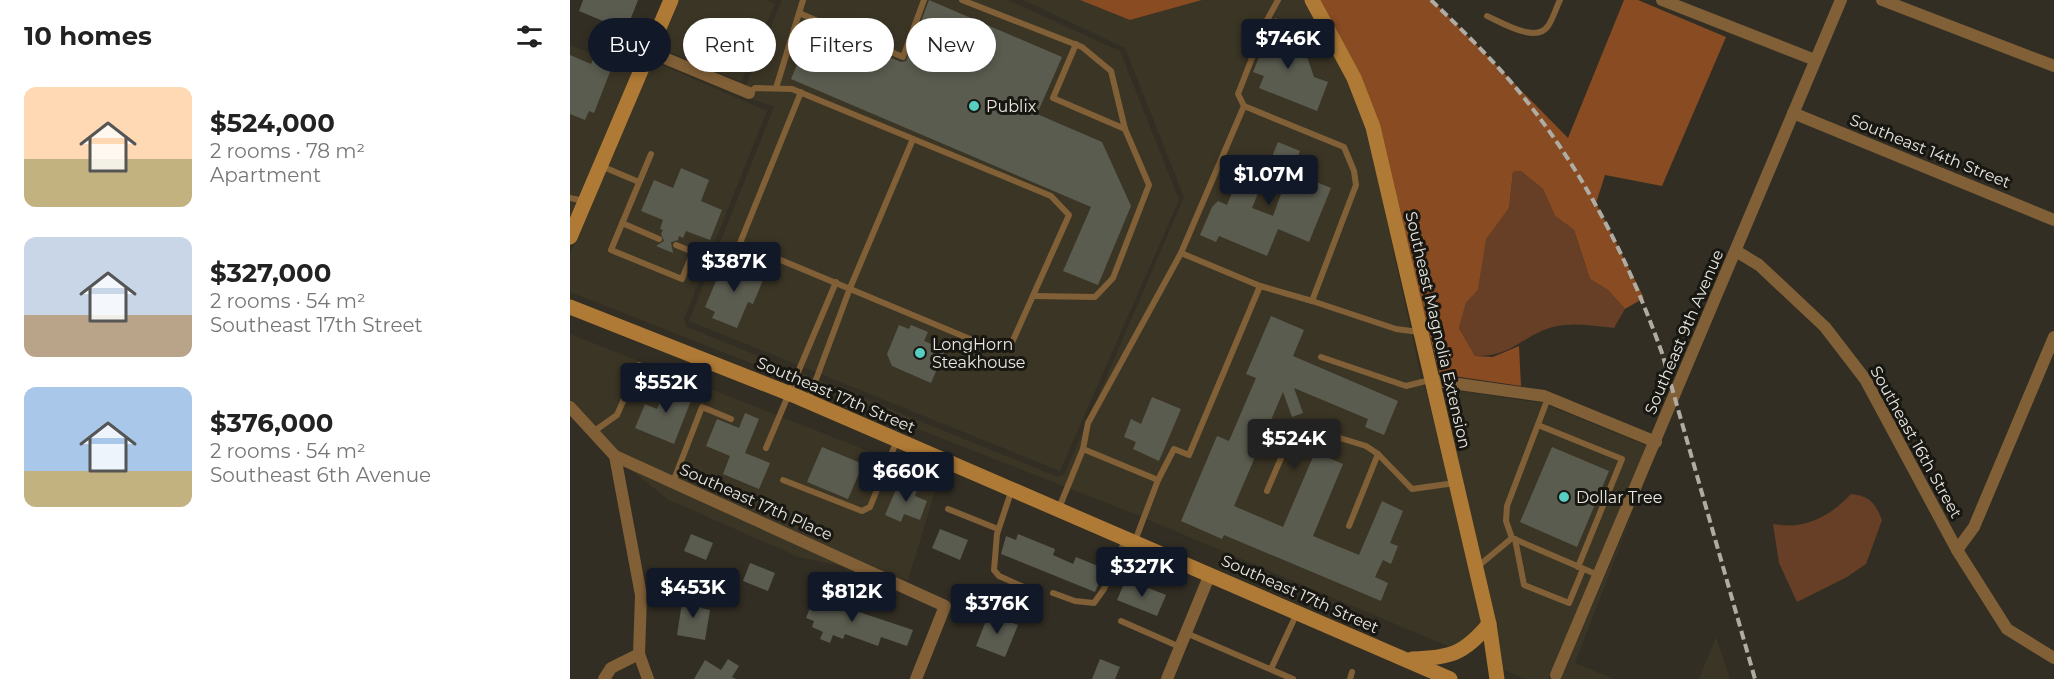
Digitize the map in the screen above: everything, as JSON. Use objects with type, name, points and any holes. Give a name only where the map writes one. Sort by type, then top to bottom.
[{"type":"main road","points":[[664,18],[671,0]]},
{"type":"main road","name":"Southeast Magnolia Extension","points":[[1312,0],[1354,78],[1373,127],[1430,380],[1489,624],[1497,679]]},
{"type":"main road","points":[[570,237],[576,205],[600,165],[641,72]]},
{"type":"main road","name":"Southeast 17th Street","points":[[570,307],[808,401],[1450,679]]},
{"type":"main road","points":[[1404,659],[1439,658],[1456,654],[1474,642],[1489,624]]},
{"type":"street","points":[[1662,0],[1815,60]]},
{"type":"street","name":"Southeast 9th Avenue","points":[[1556,675],[1841,0]]},
{"type":"street","points":[[1882,0],[2054,66]]},
{"type":"street","points":[[671,60],[749,93]]},
{"type":"street","name":"Southeast 14th Street","points":[[1793,113],[2054,220]]},
{"type":"street","name":"Southeast 16th Street","points":[[1736,251],[1759,265],[1825,327],[1865,379],[1957,550],[2007,629],[2054,658]]},
{"type":"street","points":[[1957,550],[1974,527],[2054,337]]},
{"type":"street","points":[[1430,380],[1548,398],[1656,442]]},
{"type":"street","name":"Southeast 17th Place","points":[[570,407],[615,456],[945,606],[916,679]]},
{"type":"street","points":[[615,456],[641,595],[639,654],[648,679]]},
{"type":"street","points":[[1167,679],[1210,574]]},
{"type":"street","points":[[604,679],[611,668],[639,654]]},
{"type":"lane","points":[[776,88],[802,0]]},
{"type":"lane","points":[[799,13],[903,57],[924,0]]},
{"type":"lane","points":[[962,0],[1076,44],[1110,71],[1125,129],[1149,185],[1113,278],[1095,297],[1033,296]]},
{"type":"lane","points":[[1278,0],[1266,22],[1238,94],[1244,106],[1344,147],[1354,171],[1356,185],[1312,301]]},
{"type":"lane","points":[[1487,16],[1528,32],[1540,32],[1548,27],[1560,0]]},
{"type":"lane","points":[[1076,44],[1053,98],[1125,129]]},
{"type":"lane","points":[[749,93],[755,88],[792,89],[801,92],[1051,196],[1069,215],[1010,347],[994,349],[740,243],[801,92]]},
{"type":"lane","points":[[1059,509],[1083,449],[1088,423],[1181,253],[1244,106]]},
{"type":"lane","points":[[808,401],[850,288],[913,139]]},
{"type":"lane","points":[[651,154],[611,250],[682,279],[693,252],[676,245]]},
{"type":"lane","points":[[600,165],[639,182]]},
{"type":"lane","points":[[622,223],[659,238]]},
{"type":"lane","points":[[1181,253],[1260,286],[1396,329],[1420,333]]},
{"type":"lane","points":[[766,448],[787,393],[836,282]]},
{"type":"lane","points":[[1053,593],[1075,601],[1094,603],[1104,589],[1174,449],[1188,455],[1260,286]]},
{"type":"lane","points":[[1321,357],[1406,386],[1430,380]]},
{"type":"lane","points":[[593,432],[618,415],[639,365]]},
{"type":"lane","points":[[1538,425],[1622,459],[1569,603],[1524,585],[1513,539],[1506,521],[1507,506],[1548,398]]},
{"type":"lane","points":[[673,483],[702,407],[731,419]]},
{"type":"lane","points":[[1267,491],[1287,444],[1317,431],[1366,446],[1378,454],[1412,489],[1455,483]]},
{"type":"lane","points":[[783,480],[862,511],[870,507],[897,440]]},
{"type":"lane","points":[[1083,449],[1158,480]]},
{"type":"lane","points":[[1349,526],[1378,454]]},
{"type":"lane","points":[[1012,489],[998,529],[994,570],[999,576],[1026,588]]},
{"type":"lane","points":[[948,509],[998,529]]},
{"type":"lane","points":[[1513,539],[1599,575]]},
{"type":"lane","points":[[1476,568],[1513,539]]},
{"type":"lane","points":[[1270,669],[1297,612]]},
{"type":"lane","points":[[1121,621],[1180,647]]},
{"type":"lane","points":[[1186,633],[1289,678]]},
{"type":"shaded area","points":[[678,0],[766,0],[775,4],[769,18],[683,18],[683,58],[671,52],[670,18]]},
{"type":"shaded area","points":[[782,0],[1008,0],[1120,51],[1179,200],[1060,471],[689,321],[774,107],[742,95],[752,72],[776,72],[774,18]]},
{"type":"shaded area","points":[[1023,0],[1080,0],[1130,20],[1202,0],[1304,0],[1348,82],[1367,130],[1423,386],[1425,386],[1482,623],[1470,637],[1452,648],[1137,515],[570,292],[570,254],[648,72],[671,72],[671,69],[767,111],[684,319],[687,327],[1058,477],[1065,473],[1184,197],[1125,48]]},
{"type":"shaded area","points":[[1080,0],[1202,0],[1130,20]]},
{"type":"shaded area","points":[[1320,0],[1432,0],[1568,138],[1624,0],[1638,0],[1726,37],[1662,186],[1605,175],[1596,203],[1644,298],[1625,309],[1608,290],[1590,279],[1574,230],[1555,216],[1543,189],[1521,171],[1513,172],[1509,208],[1486,239],[1478,290],[1466,303],[1459,328],[1475,356],[1493,357],[1519,346],[1521,386],[1440,374],[1359,74]]},
{"type":"shaded area","points":[[570,45],[588,52],[588,72],[633,72],[570,221]]},
{"type":"shaded area","points":[[717,72],[745,72],[741,82]]},
{"type":"shaded area","points":[[1521,171],[1543,189],[1555,216],[1574,230],[1590,279],[1608,290],[1625,309],[1614,328],[1591,325],[1553,327],[1533,335],[1508,350],[1475,356],[1459,328],[1466,303],[1478,290],[1485,239],[1509,208],[1513,172]]},
{"type":"shaded area","points":[[570,334],[858,447],[938,482],[908,580],[799,557],[669,500],[597,444],[570,414]]},
{"type":"shaded area","points":[[1439,388],[1542,403],[1647,446],[1548,679],[1525,679],[1502,669],[1496,626],[1498,623],[1495,620]]},
{"type":"shaded area","points":[[1851,494],[1871,501],[1882,520],[1866,564],[1847,577],[1797,602],[1779,563],[1773,524],[1796,525],[1816,520],[1834,509]]},
{"type":"shaded area","points":[[1635,507],[1575,663],[1614,679],[1561,679]]},
{"type":"shaded area","points":[[1716,637],[1730,679],[1699,679]]},
{"type":"building","points":[[583,0],[638,0],[631,18],[596,18],[579,11]]},
{"type":"building","points":[[929,0],[971,18],[922,18]]},
{"type":"building","points":[[1275,18],[1290,24],[1282,42],[1305,51],[1314,77],[1328,82],[1317,111],[1259,88],[1264,76],[1253,72]]},
{"type":"building","points":[[996,29],[1062,57],[1037,114],[1102,142],[1131,206],[1098,285],[1063,271],[1091,207],[791,79],[794,72],[894,72],[894,59],[906,61],[906,72],[996,72]]},
{"type":"building","points":[[570,55],[588,63],[588,72],[610,72],[594,113],[589,111],[585,120],[570,114]]},
{"type":"building","points":[[1278,142],[1300,151],[1292,172],[1331,188],[1309,242],[1278,229],[1267,256],[1219,236],[1216,242],[1200,235],[1212,207],[1218,201],[1227,205],[1241,170],[1263,179]],"holes":[[[1261,186],[1281,194],[1273,216],[1252,208]]]},
{"type":"building","points":[[681,168],[709,180],[701,201],[722,210],[710,240],[686,231],[683,238],[679,236],[678,240],[671,242],[673,253],[656,246],[664,241],[661,234],[663,230],[660,229],[663,220],[641,211],[654,180],[673,188]]},
{"type":"building","points":[[724,262],[752,273],[754,268],[766,273],[753,304],[748,302],[737,328],[712,318],[715,312],[705,307]]},
{"type":"building","points":[[1271,316],[1304,330],[1293,356],[1398,401],[1384,435],[1365,427],[1368,419],[1294,388],[1303,413],[1292,417],[1283,392],[1234,506],[1283,527],[1315,452],[1343,464],[1313,536],[1359,555],[1382,501],[1403,511],[1390,543],[1398,546],[1391,564],[1383,560],[1375,577],[1388,583],[1381,601],[1224,535],[1222,539],[1181,521],[1217,436],[1229,441],[1256,378],[1246,374]]},
{"type":"building","name":"LongHorn Steakhouse","points":[[899,325],[909,329],[911,325],[928,332],[924,341],[945,350],[931,383],[892,366],[887,354]]},
{"type":"building","points":[[668,383],[694,393],[674,444],[635,428],[645,404],[657,409]]},
{"type":"building","points":[[1152,397],[1181,409],[1159,461],[1133,449],[1136,442],[1124,437],[1131,419],[1141,424]]},
{"type":"building","points":[[745,413],[759,419],[745,453],[770,463],[759,489],[723,474],[730,456],[706,446],[717,419],[739,428]]},
{"type":"building","points":[[822,447],[863,464],[848,499],[807,482]]},
{"type":"building","name":"Dollar Tree","points":[[1552,447],[1609,471],[1577,547],[1520,522]]},
{"type":"building","points":[[900,480],[918,488],[915,496],[927,501],[920,520],[904,514],[901,522],[885,515]]},
{"type":"building","points":[[940,529],[968,540],[960,560],[932,548]]},
{"type":"building","points":[[691,534],[713,543],[706,560],[684,551]]},
{"type":"building","points":[[1018,534],[1055,549],[1053,555],[1073,564],[1076,557],[1105,569],[1095,592],[1001,554],[1006,536],[1016,540]]},
{"type":"building","points":[[750,563],[775,573],[768,591],[743,581]]},
{"type":"building","points":[[1126,579],[1166,595],[1157,616],[1117,600]]},
{"type":"building","points":[[818,588],[835,595],[832,603],[913,630],[907,646],[881,637],[878,646],[845,634],[843,639],[833,635],[830,643],[820,639],[823,632],[812,627],[814,621],[806,618]]},
{"type":"building","points":[[683,596],[703,600],[701,608],[710,610],[705,640],[677,635]]},
{"type":"building","points":[[989,613],[1018,625],[1005,657],[976,646]]},
{"type":"building","points":[[728,659],[739,666],[732,677],[736,679],[694,679],[705,660],[721,670]]},
{"type":"building","points":[[1100,659],[1120,667],[1115,679],[1092,679]]},
{"type":"railway","points":[[1431,0],[1492,61],[1536,113],[1579,177],[1617,245],[1662,353],[1755,679]]},
{"type":"place","name":"Publix","points":[[974,106]]},
{"type":"place","name":"LongHorn Steakhouse","points":[[920,353]]},
{"type":"place","name":"Dollar Tree","points":[[1564,497]]}]
